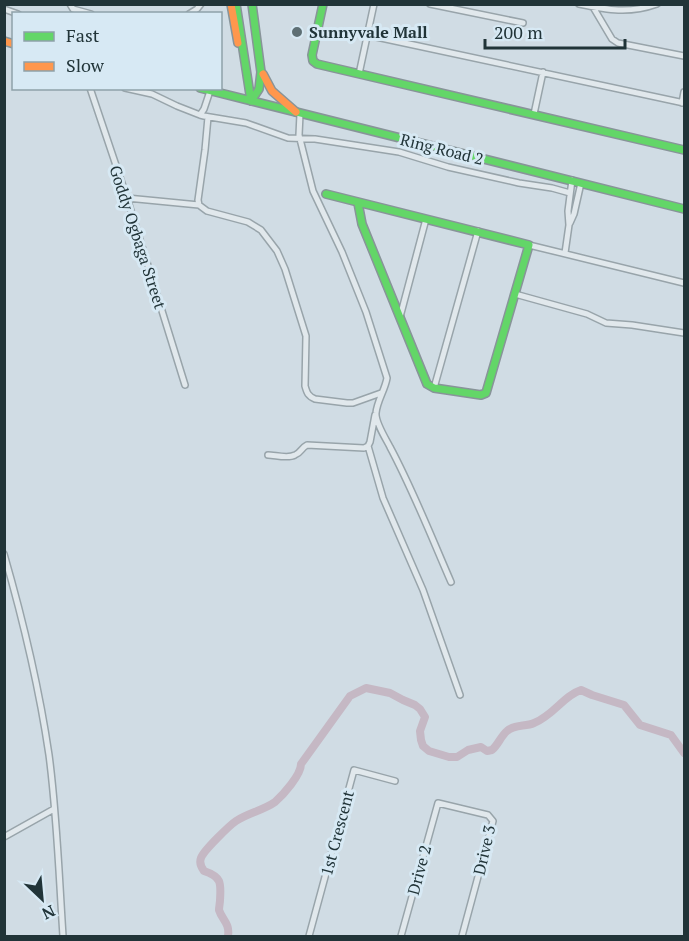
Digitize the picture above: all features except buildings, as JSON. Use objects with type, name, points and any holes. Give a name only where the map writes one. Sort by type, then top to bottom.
[{"type":"street","points":[[70,4],[73,9],[84,12]]},
{"type":"street","points":[[231,4],[249,100]]},
{"type":"street","points":[[236,4],[249,100]]},
{"type":"street","points":[[249,100],[257,94],[260,87],[261,68],[252,4]]},
{"type":"street","points":[[323,4],[312,55],[313,61],[317,64],[684,150]]},
{"type":"street","points":[[359,74],[374,4]]},
{"type":"street","points":[[430,4],[523,24]]},
{"type":"street","points":[[579,4],[594,8],[645,9],[657,4]]},
{"type":"street","points":[[594,8],[610,36],[618,43],[684,56]]},
{"type":"street","points":[[367,34],[683,103],[684,92]]},
{"type":"street","points":[[261,68],[267,85],[274,95],[300,114],[300,138],[313,191],[342,252],[366,312],[387,378],[375,414],[368,446],[383,498],[423,590],[460,695]]},
{"type":"street","points":[[534,114],[543,72]]},
{"type":"street","name":"Goddy Ogbaga Street","points":[[91,90],[185,385]]},
{"type":"street","points":[[134,90],[152,94],[201,115],[233,120],[288,138],[399,152],[448,167],[570,193]]},
{"type":"street","name":"Ring Road 2","points":[[207,90],[684,209]]},
{"type":"street","points":[[201,115],[210,91]]},
{"type":"street","points":[[199,205],[208,117]]},
{"type":"street","points":[[570,225],[568,211],[572,180]]},
{"type":"street","points":[[565,253],[581,183]]},
{"type":"street","points":[[326,194],[684,283]]},
{"type":"street","points":[[127,198],[199,205],[207,211],[248,222],[261,230],[277,251],[285,269],[306,336],[305,386],[310,397],[353,403],[381,393]]},
{"type":"street","points":[[358,202],[362,225],[426,382],[434,388],[481,395],[486,393],[529,245]]},
{"type":"street","points":[[400,317],[426,219]]},
{"type":"street","points":[[434,388],[477,231]]},
{"type":"street","points":[[515,294],[587,314],[606,323],[684,333]]},
{"type":"street","points":[[375,414],[451,582]]},
{"type":"street","points":[[268,455],[296,455],[303,446],[307,445],[364,448],[368,446]]},
{"type":"street","points":[[4,554],[36,680],[49,757],[63,936]]},
{"type":"street","name":"1st Crescent","points":[[309,936],[354,770],[395,781]]},
{"type":"street","name":"Drive 2","points":[[401,936],[438,803]]},
{"type":"street","name":"Drive 3","points":[[438,803],[488,815],[492,821],[462,936]]},
{"type":"street","points":[[4,837],[54,809]]},
{"type":"waterway","points":[[228,936],[227,925],[219,910],[219,881],[204,871],[200,862],[201,858],[217,838],[236,821],[271,805],[287,790],[295,779],[301,764],[350,696],[366,688],[390,693],[420,709],[425,717],[420,731],[423,746],[429,751],[449,757],[457,757],[468,750],[481,747],[487,751],[492,750],[510,729],[541,720],[581,690],[624,705],[640,725],[671,735],[684,753]]},
{"type":"traffic: fast","points":[[236,4],[251,101]]},
{"type":"traffic: fast","points":[[251,101],[259,89],[261,72],[252,4]]},
{"type":"traffic: fast","points":[[323,4],[312,55],[313,61],[317,64],[684,150]]},
{"type":"traffic: fast","points":[[208,90],[684,209]]},
{"type":"traffic: fast","points":[[326,194],[529,245],[486,393],[481,395],[434,388],[427,384],[362,224],[358,203]]},
{"type":"traffic: slow","points":[[231,4],[238,43]]},
{"type":"traffic: slow","points":[[4,41],[12,43]]},
{"type":"traffic: slow","points":[[263,74],[272,91],[296,112]]},
{"type":"place","name":"Sunnyvale Mall","points":[[297,32]]}]
